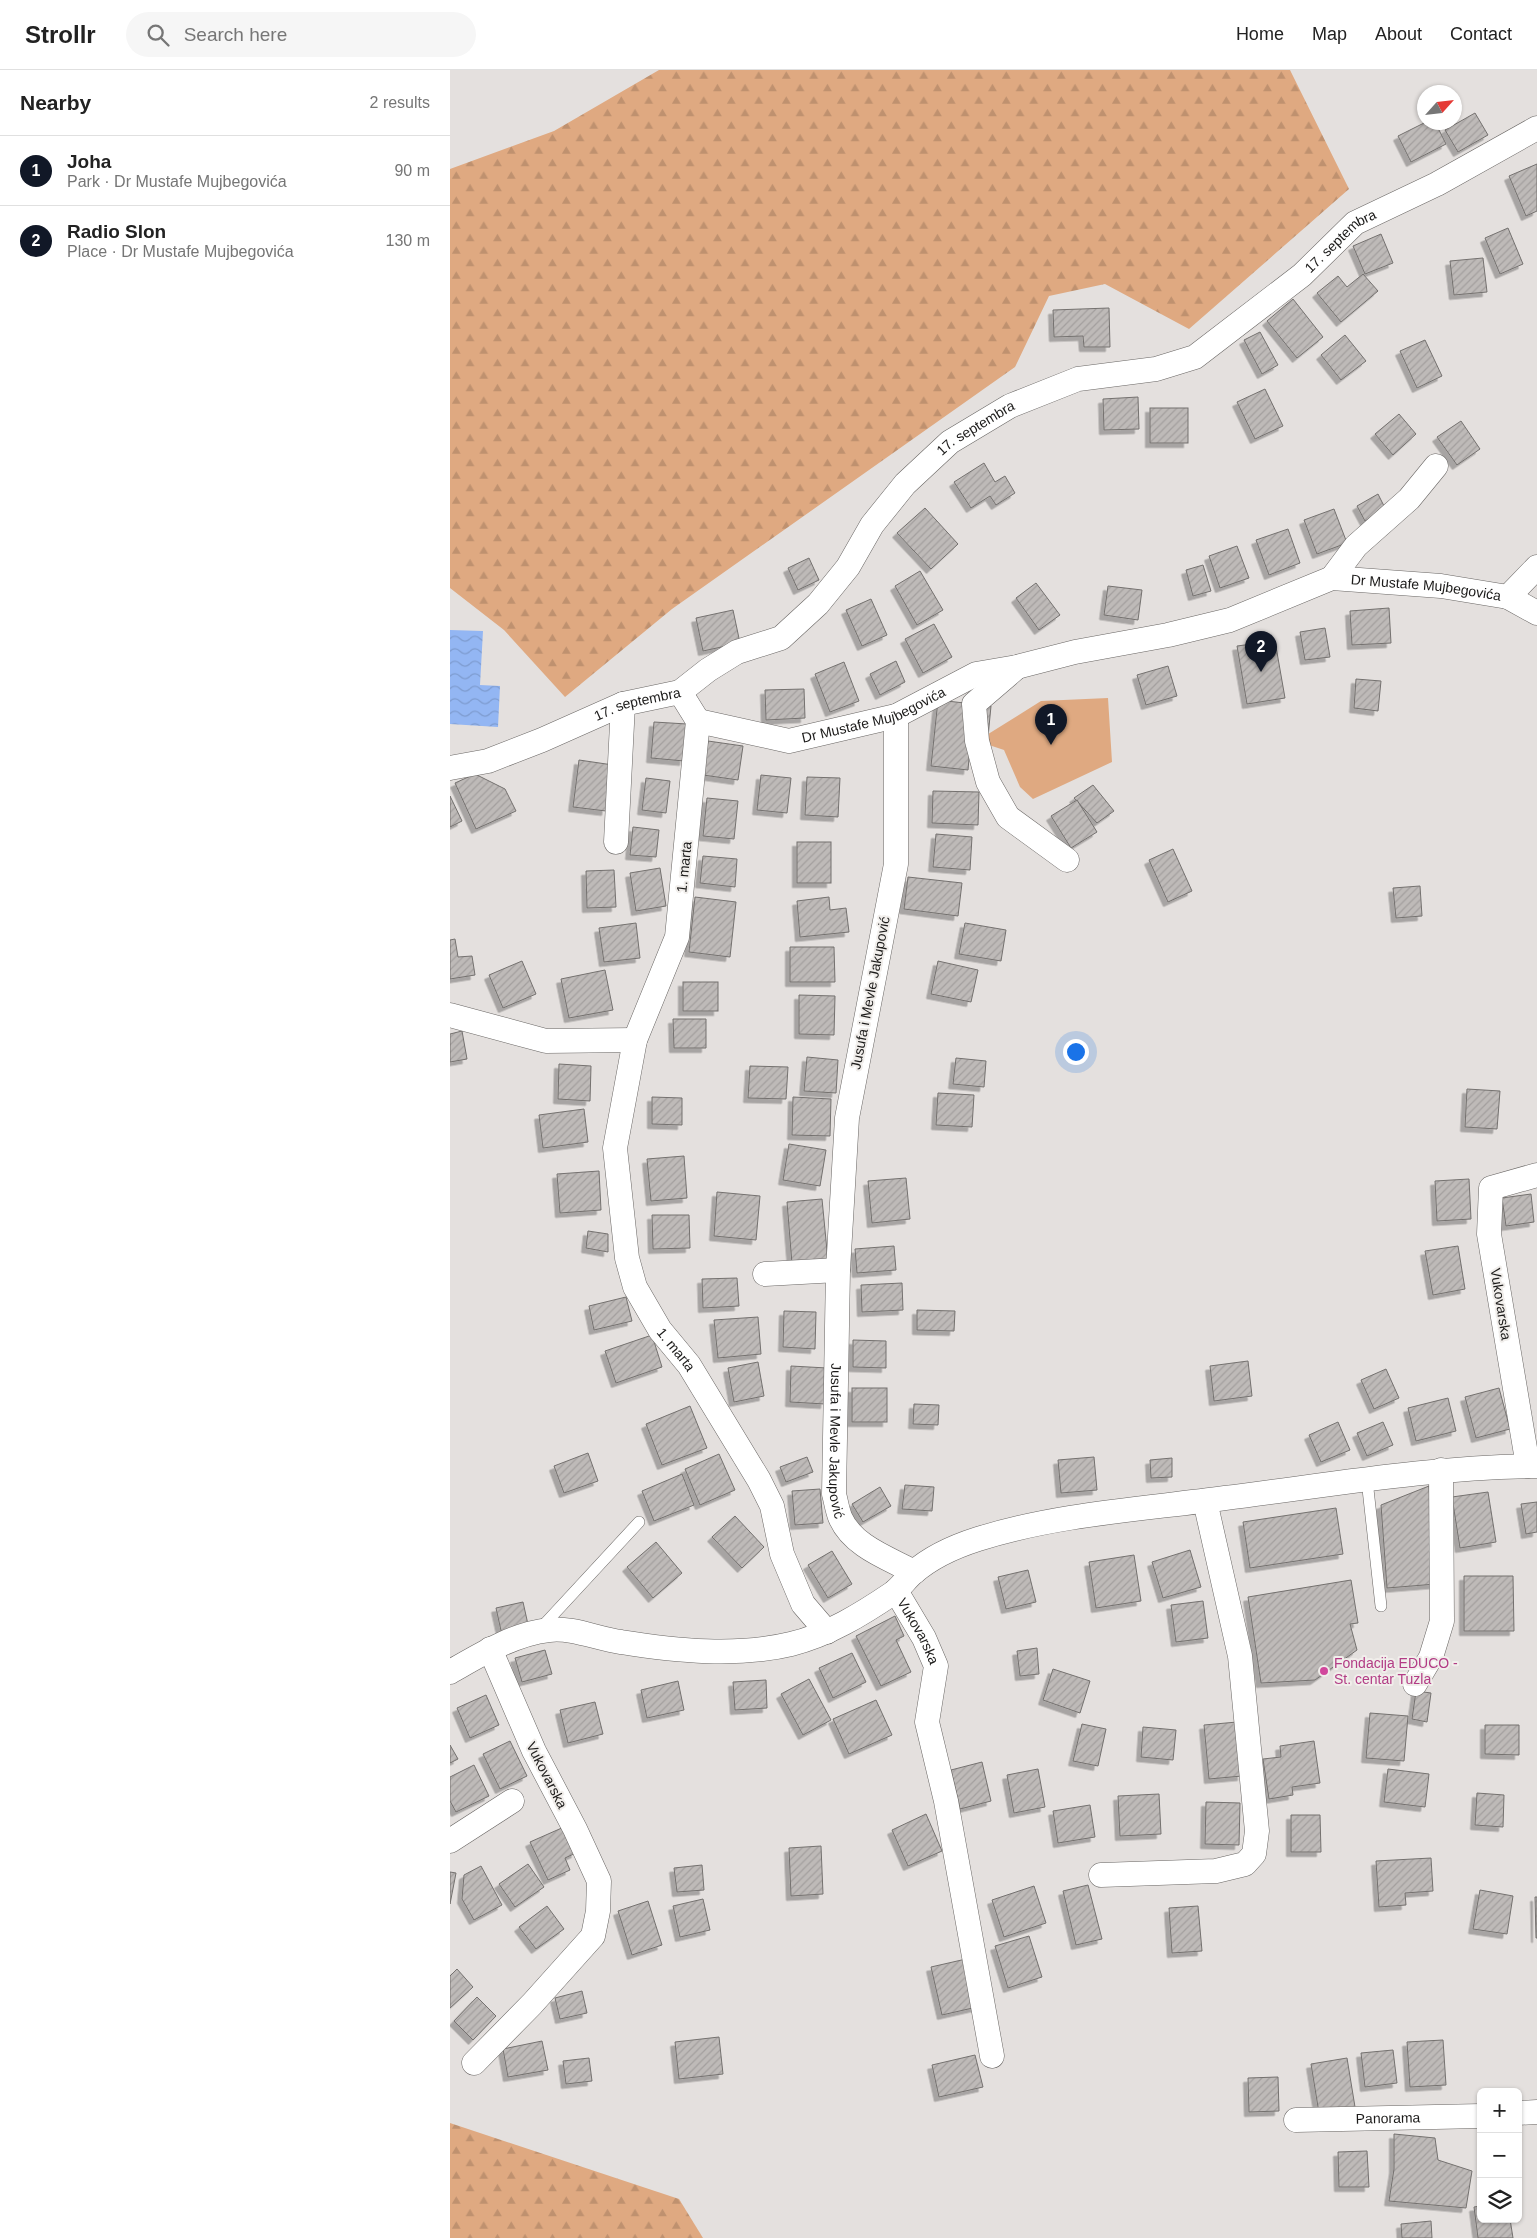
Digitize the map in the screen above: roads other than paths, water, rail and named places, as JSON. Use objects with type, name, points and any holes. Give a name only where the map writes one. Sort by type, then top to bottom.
[{"type":"street","name":"17. septembra","points":[[450,768],[488,761],[542,740],[623,704],[680,692],[708,670],[736,652],[781,638],[818,604],[848,567],[872,525],[905,484],[950,442],[1010,406],[1078,380],[1156,369],[1196,357],[1302,275],[1355,223],[1437,184],[1537,128]]},
{"type":"street","name":"Dr Mustafe Mujbegovića","points":[[1332,578],[1356,546],[1409,499],[1436,466]]},
{"type":"street","name":"Dr Mustafe Mujbegovića","points":[[698,721],[789,741],[896,716],[976,674],[1017,667],[1075,652],[1168,635],[1230,620],[1332,578],[1441,586],[1508,597],[1537,567]]},
{"type":"street","points":[[1508,597],[1537,613]]},
{"type":"street","name":"Dr Mustafe Mujbegovića","points":[[1017,667],[974,704],[977,741],[988,782],[1008,816],[1067,860]]},
{"type":"street","points":[[680,692],[698,721]]},
{"type":"street","points":[[616,842],[623,704]]},
{"type":"street","name":"Jusufa i Mevle Jakupović","points":[[896,716],[896,864],[847,1118],[838,1270],[834,1494],[840,1517],[849,1532],[860,1543],[914,1572]]},
{"type":"street","name":"1. marta","points":[[698,721],[677,937],[635,1040],[615,1148],[627,1258],[635,1288],[660,1330],[689,1366],[759,1480],[772,1506],[782,1554],[803,1604],[827,1632]]},
{"type":"street","points":[[450,1015],[546,1041],[635,1040]]},
{"type":"street","name":"Vukovarska","points":[[992,2056],[946,1801],[928,1722],[936,1666],[924,1638],[896,1591],[914,1572],[950,1549],[1013,1529],[1075,1518],[1441,1470],[1532,1466],[1489,1234],[1491,1188],[1537,1176]]},
{"type":"street","points":[[765,1274],[838,1270]]},
{"type":"street","points":[[1415,1684],[1432,1657],[1442,1621],[1441,1470]]},
{"type":"street","points":[[1101,1875],[1216,1871],[1245,1864],[1254,1854],[1256,1821],[1240,1656],[1205,1501]]},
{"type":"street","points":[[450,1672],[490,1649],[537,1632],[551,1629],[620,1642],[674,1648],[740,1651],[791,1644],[827,1632],[896,1591]]},
{"type":"street","name":"Vukovarska","points":[[474,2063],[532,2004],[593,1936],[598,1911],[599,1881],[575,1829],[534,1751],[490,1649]]},
{"type":"street","points":[[450,1841],[512,1801]]},
{"type":"street","points":[[1522,2113],[1537,2112]]},
{"type":"street","name":"Panorama","points":[[1296,2120],[1477,2116]]},
{"type":"lane","points":[[1367,1480],[1381,1606]]},
{"type":"lane","points":[[537,1632],[639,1522]]},
{"type":"water","points":[[450,630],[483,631],[480,685],[500,686],[498,727],[450,724]]},
{"type":"place","name":"Radio Slon","points":[[1261,672]]},
{"type":"place","name":"Joha","points":[[1051,745]]},
{"type":"place","name":"Fondacija EDUCO - St. centar Tuzla","points":[[1324,1671]]}]
